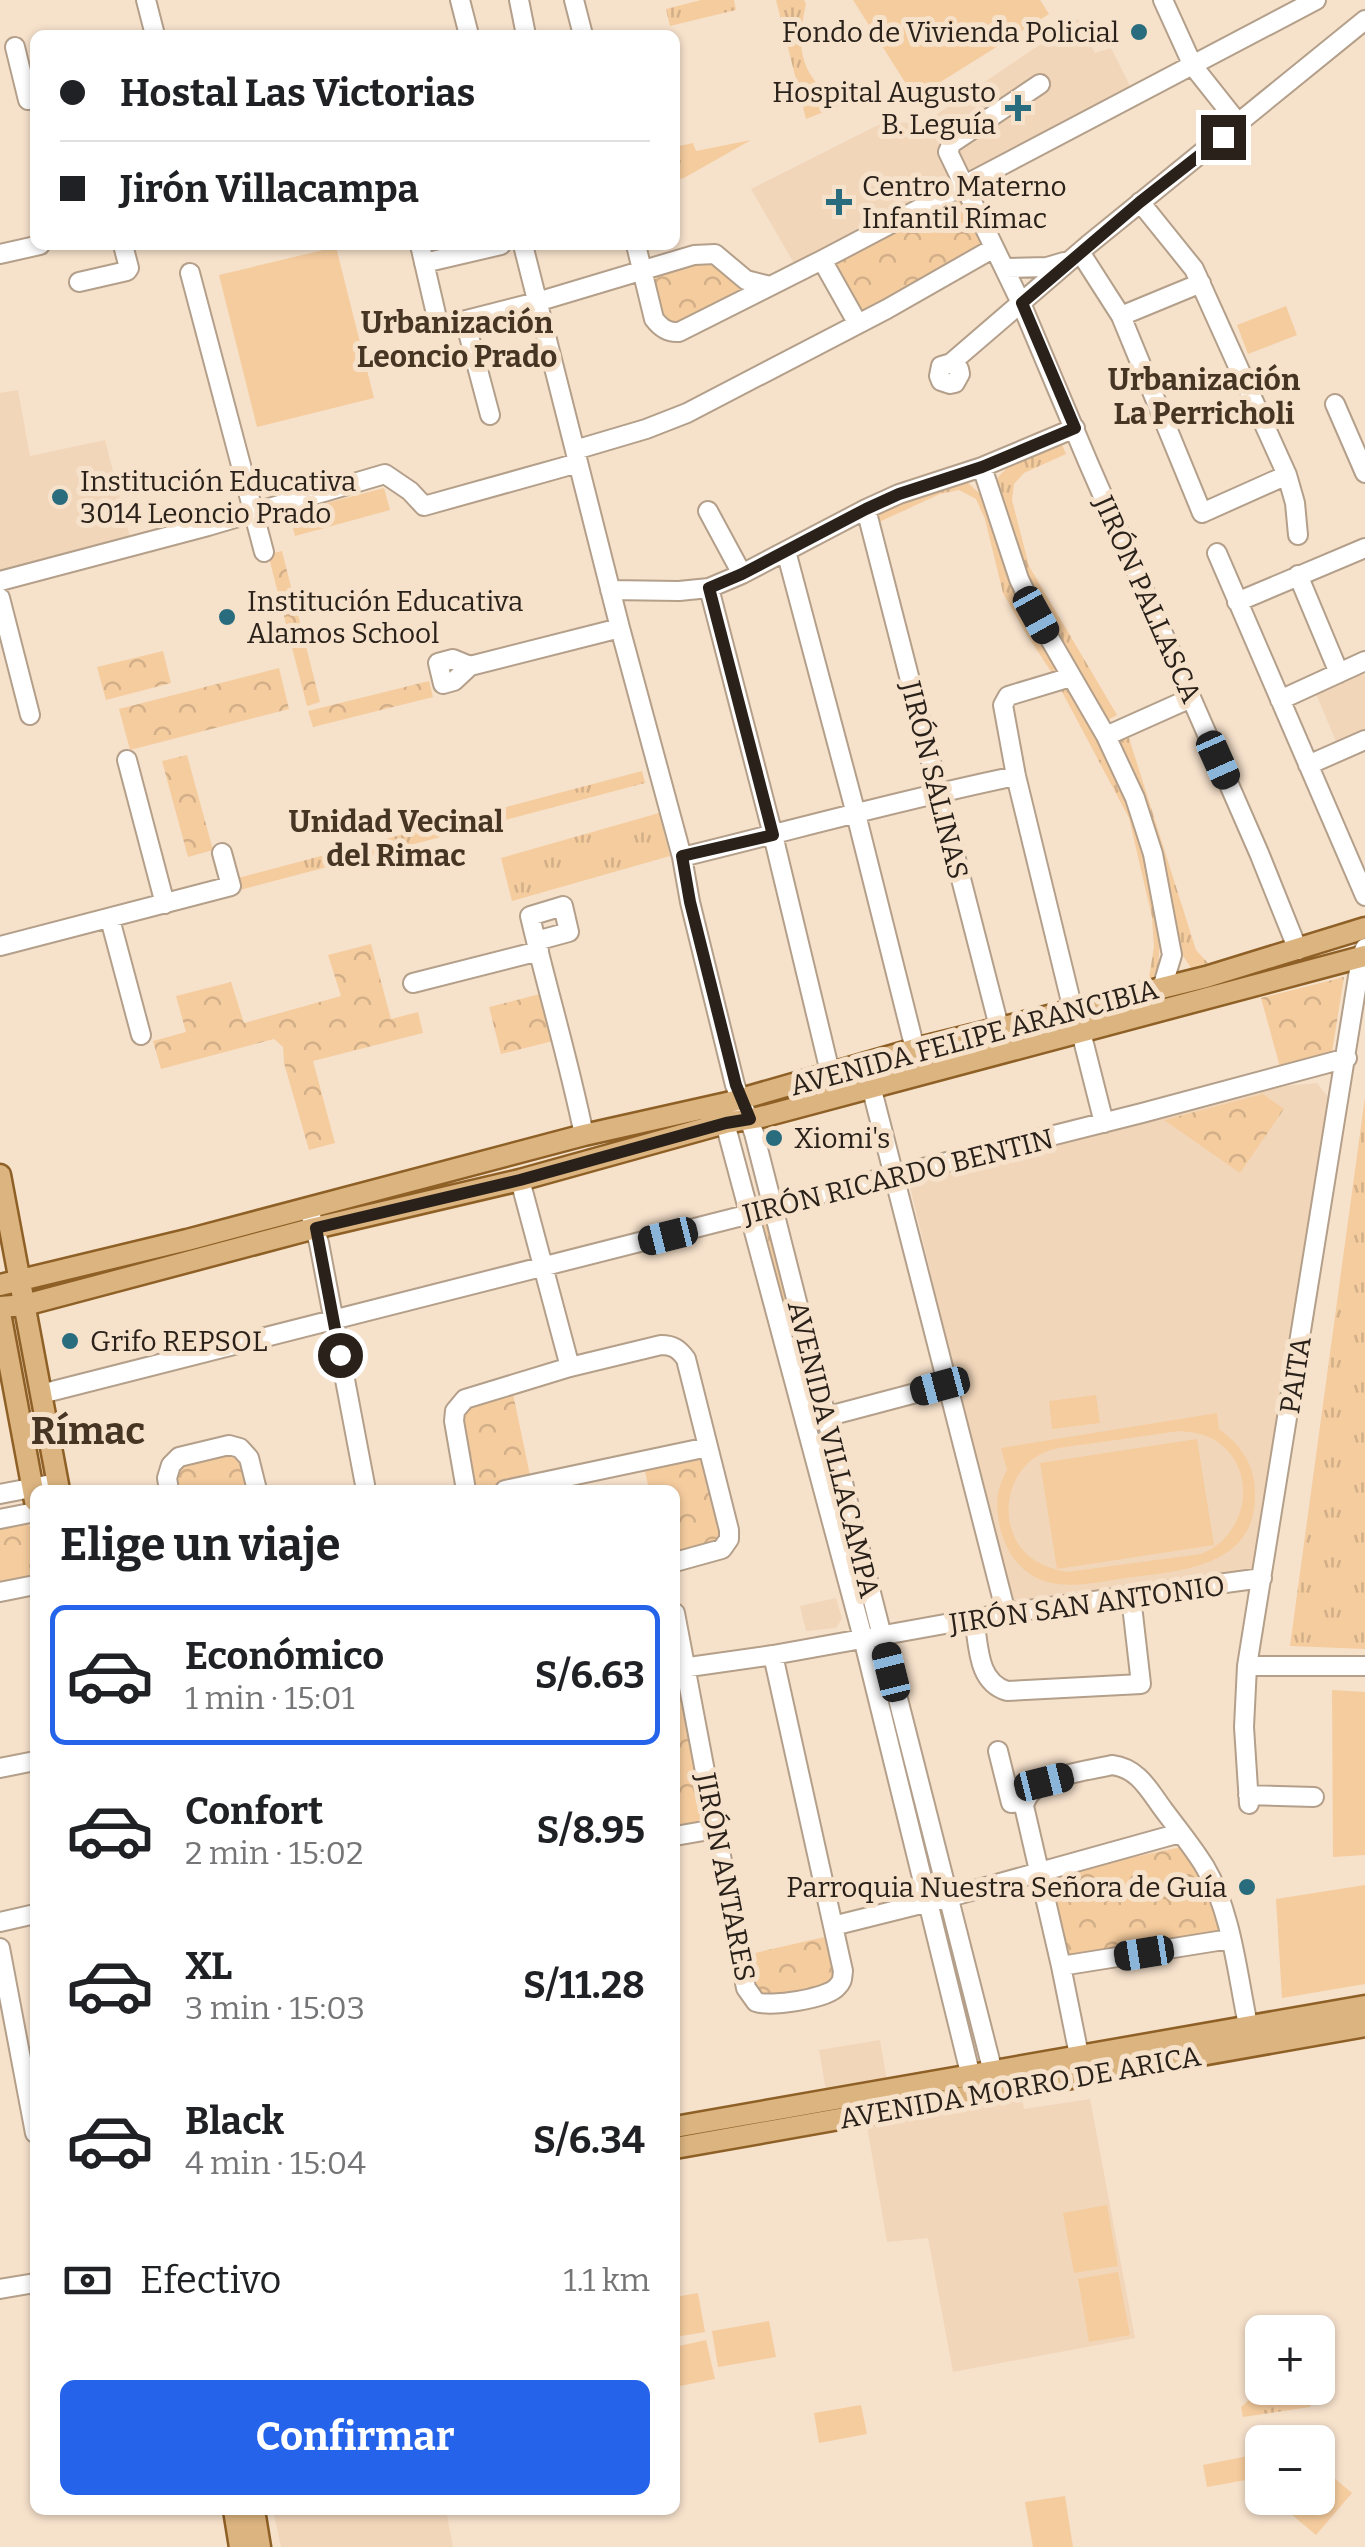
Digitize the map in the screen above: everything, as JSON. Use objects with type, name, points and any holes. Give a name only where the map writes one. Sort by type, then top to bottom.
[{"type":"main road","name":"AVENIDA FELIPE ARANCIBIA","points":[[10,1283],[312,1218],[520,1180],[830,1072],[1206,977],[1365,928]]},
{"type":"main road","name":"AVENIDA FELIPE ARANCIBIA","points":[[0,1310],[584,1135],[870,1086],[1364,954]]},
{"type":"main road","points":[[0,1176],[10,1283],[25,1305],[58,1485]]},
{"type":"main road","points":[[0,1310],[32,1485]]},
{"type":"main road","name":"AVENIDA MORRO DE ARICA","points":[[995,2081],[1079,2055],[1365,2006]]},
{"type":"main road","name":"AVENIDA MORRO DE ARICA","points":[[680,2147],[995,2081],[1365,2026]]},
{"type":"main road","name":"AVENIDA MORRO DE ARICA","points":[[680,2126],[973,2085]]},
{"type":"main road","points":[[235,2515],[240,2547]]},
{"type":"main road","points":[[255,2515],[260,2547]]},
{"type":"street","points":[[146,0],[154,30]]},
{"type":"street","points":[[460,0],[468,30]]},
{"type":"street","points":[[519,0],[525,30]]},
{"type":"street","points":[[574,0],[579,30]]},
{"type":"street","points":[[1162,0],[1193,66],[1239,124]]},
{"type":"street","points":[[637,250],[654,319],[672,332],[690,328],[1316,0]]},
{"type":"street","points":[[951,363],[1076,255],[1365,20]]},
{"type":"street","points":[[15,48],[30,93]]},
{"type":"street","name":"JIRÓN PALLASCA","points":[[1040,84],[950,146],[948,152],[1022,303],[1260,853],[1298,950]]},
{"type":"street","points":[[1140,202],[1190,261],[1201,283],[1287,475],[1298,535]]},
{"type":"street","points":[[0,254],[30,247]]},
{"type":"street","points":[[0,581],[385,474],[424,506],[576,456],[687,413],[994,248]]},
{"type":"street","points":[[79,282],[127,271],[124,250]]},
{"type":"street","points":[[457,250],[422,254],[440,328],[694,254],[716,254],[746,280],[770,286]]},
{"type":"street","points":[[524,250],[682,856],[736,1106]]},
{"type":"street","points":[[1005,268],[1047,267],[1076,255]]},
{"type":"street","points":[[1076,255],[1120,316],[1202,513],[1287,475]]},
{"type":"street","points":[[822,260],[858,324]]},
{"type":"street","points":[[190,273],[264,552]]},
{"type":"street","points":[[1120,316],[1201,283]]},
{"type":"street","points":[[465,321],[490,415]]},
{"type":"street","points":[[1335,404],[1365,473]]},
{"type":"street","points":[[610,590],[709,588],[866,509],[1075,428]]},
{"type":"street","points":[[982,467],[1020,579],[1106,736],[1135,798],[1158,875],[1172,955],[1162,988]]},
{"type":"street","name":"JIRÓN SALINAS","points":[[866,509],[1005,1050]]},
{"type":"street","points":[[708,510],[742,574]]},
{"type":"street","points":[[786,552],[914,1049]]},
{"type":"street","points":[[1217,552],[1365,896]]},
{"type":"street","points":[[1238,602],[1298,575],[1363,555]]},
{"type":"street","points":[[1298,575],[1339,673]]},
{"type":"street","points":[[709,588],[830,1072]]},
{"type":"street","points":[[0,598],[30,715]]},
{"type":"street","points":[[470,666],[620,628]]},
{"type":"street","points":[[1280,700],[1365,661]]},
{"type":"street","points":[[1072,677],[1008,696],[1002,705],[1073,1010]]},
{"type":"street","points":[[1106,736],[1191,698]]},
{"type":"street","points":[[1308,765],[1365,740]]},
{"type":"street","points":[[127,760],[165,904]]},
{"type":"street","points":[[682,856],[1016,776]]},
{"type":"street","points":[[0,946],[231,886],[222,853]]},
{"type":"street","points":[[110,919],[141,1035]]},
{"type":"street","points":[[413,982],[537,946],[584,1135]]},
{"type":"street","name":"PAITA","points":[[1314,1797],[1248,1800],[1244,1727],[1247,1666],[1364,954]]},
{"type":"street","points":[[1172,955],[1206,977]]},
{"type":"street","points":[[1081,1032],[1104,1122]]},
{"type":"street","name":"JIRÓN RICARDO BENTIN","points":[[42,1394],[544,1268],[1347,1058]]},
{"type":"street","points":[[870,1086],[1006,1612]]},
{"type":"street","name":"AVENIDA VILLACAMPA","points":[[736,1106],[772,1206],[825,1417],[928,1902],[973,2085]]},
{"type":"street","name":"AVENIDA VILLACAMPA","points":[[736,1106],[750,1214],[948,1897],[995,2081]]},
{"type":"street","points":[[520,1180],[570,1367]]},
{"type":"street","points":[[312,1218],[365,1485]]},
{"type":"street","points":[[465,1485],[454,1421],[458,1405],[465,1399],[661,1344],[676,1348],[686,1358],[729,1530],[729,1539],[722,1549],[680,1561]]},
{"type":"street","points":[[825,1417],[946,1385]]},
{"type":"street","points":[[168,1484],[171,1465],[179,1458],[229,1446],[240,1448],[249,1458],[256,1485]]},
{"type":"street","points":[[527,1485],[708,1446]]},
{"type":"street","points":[[0,1494],[30,1494]]},
{"type":"street","points":[[0,1519],[30,1513]]},
{"type":"street","name":"JIRÓN SAN ANTONIO","points":[[680,1668],[1006,1612],[1262,1578]]},
{"type":"street","points":[[0,1593],[30,1586]]},
{"type":"street","points":[[974,1619],[984,1671],[996,1688],[1007,1691],[1141,1684],[1129,1597]]},
{"type":"street","points":[[773,1655],[834,1931],[1180,1833]]},
{"type":"street","points":[[1247,1666],[1365,1666]]},
{"type":"street","name":"JIRÓN ANTARES","points":[[680,1668],[746,1988],[756,2002],[769,2005],[834,1990],[843,1978],[834,1931]]},
{"type":"street","points":[[998,1751],[1011,1803],[1024,1802]]},
{"type":"street","points":[[0,1768],[30,1763]]},
{"type":"street","points":[[1079,2055],[1024,1802],[1031,1790],[1044,1782],[1112,1766],[1132,1770],[1146,1785],[1205,1868],[1220,1900],[1248,2026]]},
{"type":"street","points":[[680,1835],[714,1829]]},
{"type":"street","points":[[0,1922],[30,1915]]},
{"type":"street","points":[[1062,1966],[1230,1939]]},
{"type":"street","points":[[0,1948],[3,1985],[30,2110]]},
{"type":"street","points":[[0,2289],[30,2284]]},
{"type":"shaded area","points":[[1078,19],[1095,53],[1111,48],[1130,86],[948,183],[949,187],[795,265],[751,189],[884,122],[911,123],[915,129]]},
{"type":"shaded area","name":"Institución Educativa 3014 Leoncio Prado","points":[[18,390],[30,456],[105,440],[130,537],[0,570],[0,393]]},
{"type":"shaded area","points":[[1362,670],[1365,732],[1337,744],[1314,689]]},
{"type":"shaded area","points":[[1317,1083],[1328,1097],[1254,1569],[1009,1603],[909,1182],[1283,1086]]},
{"type":"shaded area","points":[[836,1598],[842,1619],[836,1628],[806,1631],[800,1606]]},
{"type":"shaded area","points":[[880,2040],[887,2081],[826,2091],[819,2050]]},
{"type":"shaded area","points":[[1090,2099],[1135,2338],[953,2372],[928,2238],[887,2242],[867,2126],[1022,2100],[1024,2109]]},
{"type":"shaded area","points":[[274,2515],[447,2515],[453,2547],[281,2547]]},
{"type":"green space","points":[[701,0],[734,0],[736,10],[670,26],[666,9]]},
{"type":"green space","points":[[776,0],[804,0],[804,61],[817,84],[841,105],[806,119]]},
{"type":"green space","points":[[853,0],[1040,0],[1049,14],[915,98]]},
{"type":"green space","points":[[751,140],[680,179],[680,146],[693,143],[696,151]]},
{"type":"green space","points":[[959,193],[986,244],[861,314],[832,268],[833,260]]},
{"type":"green space","points":[[337,250],[374,398],[257,427],[219,275]]},
{"type":"green space","points":[[707,259],[746,289],[684,322],[672,324],[660,316],[650,275]]},
{"type":"green space","points":[[1286,306],[1297,335],[1248,354],[1237,325]]},
{"type":"green space","points":[[1061,442],[1066,454],[1024,473],[1014,484],[1012,500],[1029,566],[1117,715],[1103,723],[1043,622],[995,495],[998,477],[1012,463]]},
{"type":"green space","points":[[966,481],[980,494],[1008,574],[1058,672],[1054,676],[1003,593],[985,519],[976,499],[959,490],[940,494],[877,523],[872,510]]},
{"type":"green space","points":[[384,488],[390,510],[295,536],[289,513]]},
{"type":"green space","points":[[282,551],[320,702],[307,706],[268,554]]},
{"type":"green space","points":[[163,651],[171,683],[106,700],[97,667]]},
{"type":"green space","points":[[279,668],[289,709],[130,750],[119,709]]},
{"type":"green space","points":[[429,681],[433,697],[313,727],[308,711]]},
{"type":"green space","points":[[1068,685],[1121,779],[1151,860],[1160,937],[1158,971],[1153,981],[1149,977],[1154,947],[1152,917],[1129,818],[1060,688]]},
{"type":"green space","points":[[1129,738],[1196,950],[1208,963],[1191,968],[1180,951],[1166,884],[1114,739]]},
{"type":"green space","points":[[187,755],[213,850],[188,857],[162,761]]},
{"type":"green space","points":[[642,771],[645,783],[236,891],[234,879]]},
{"type":"green space","points":[[659,813],[670,856],[512,901],[501,858]]},
{"type":"green space","points":[[371,944],[391,1019],[418,1012],[423,1033],[313,1061],[335,1143],[309,1150],[283,1047],[274,1039],[161,1069],[153,1041],[186,1032],[176,996],[231,982],[244,1023],[341,996],[328,955]]},
{"type":"green space","points":[[1344,977],[1332,1052],[1280,1067],[1261,998]]},
{"type":"green space","points":[[544,993],[557,1040],[501,1054],[489,1007]]},
{"type":"green space","points":[[1263,1094],[1284,1109],[1240,1173],[1164,1120]]},
{"type":"green space","points":[[1365,1097],[1365,1649],[1290,1646]]},
{"type":"green space","points":[[771,1218],[873,1626],[866,1627],[763,1220]]},
{"type":"green space","points":[[512,1389],[531,1480],[473,1485],[458,1413],[461,1408]]},
{"type":"green space","points":[[1096,1395],[1100,1423],[1052,1429],[1049,1401]]},
{"type":"green space","points":[[1217,1413],[1219,1429],[1240,1449],[1252,1473],[1252,1518],[1243,1537],[1229,1551],[1190,1568],[1083,1584],[1051,1583],[1020,1565],[1003,1536],[998,1498],[1007,1470],[1001,1448]],"holes":[[[1179,1431],[1211,1438],[1237,1464],[1243,1499],[1239,1516],[1218,1545],[1201,1554],[1067,1572],[1040,1563],[1019,1545],[1009,1517],[1010,1495],[1018,1476],[1032,1460],[1060,1448]]]},
{"type":"green space","points":[[1197,1439],[1214,1545],[1057,1569],[1040,1463]]},
{"type":"green space","points":[[231,1453],[238,1455],[252,1485],[176,1485],[183,1464]]},
{"type":"green space","points":[[701,1454],[725,1541],[680,1554],[680,1485],[648,1485],[644,1466]]},
{"type":"green space","points":[[23,1522],[30,1526],[30,1580],[0,1586],[0,1527]]},
{"type":"green space","points":[[680,1682],[709,1820],[706,1827],[680,1832]]},
{"type":"green space","points":[[1332,1690],[1365,1692],[1365,1855],[1333,1857]]},
{"type":"green space","points":[[1186,1846],[1209,1883],[1224,1935],[1067,1959],[1045,1876]]},
{"type":"green space","points":[[1365,1885],[1365,1984],[1282,1998],[1276,1899]]},
{"type":"green space","points":[[829,1936],[837,1972],[826,1988],[762,1998],[753,1989],[746,1955]]},
{"type":"green space","points":[[1107,2205],[1118,2266],[1074,2273],[1063,2213]]},
{"type":"green space","points":[[1118,2272],[1130,2335],[1089,2342],[1078,2279]]},
{"type":"green space","points":[[698,2293],[705,2332],[680,2336],[680,2296]]},
{"type":"green space","points":[[769,2321],[776,2357],[718,2367],[712,2331]]},
{"type":"green space","points":[[706,2340],[715,2379],[680,2386],[680,2346]]},
{"type":"green space","points":[[1245,2403],[1311,2405],[1243,2417],[1241,2407]]},
{"type":"green space","points":[[861,2405],[867,2434],[819,2443],[814,2413]]},
{"type":"green space","points":[[1245,2457],[1245,2480],[1207,2487],[1203,2465]]},
{"type":"green space","points":[[1335,2479],[1352,2493],[1335,2513]]},
{"type":"green space","points":[[1065,2496],[1073,2547],[1033,2547],[1025,2502]]},
{"type":"green space","points":[[1292,2515],[1333,2515],[1316,2535]]},
{"type":"place","name":"Fondo de Vivienda Policial","points":[[1139,32]]},
{"type":"place","name":"Hospital Augusto B. Leguía","points":[[1018,108]]},
{"type":"place","name":"Centro Materno Infantil Rímac","points":[[839,202]]},
{"type":"place","name":"Institución Educativa 3014 Leoncio Prado","points":[[60,497]]},
{"type":"place","name":"Institución Educativa Alamos School","points":[[227,617]]},
{"type":"place","name":"Xiomi's","points":[[774,1138]]},
{"type":"place","name":"Grifo REPSOL","points":[[70,1341]]},
{"type":"place","name":"Parroquia Nuestra Señora de Guía","points":[[1247,1887]]},
{"type":"district","name":"Urbanización Leoncio Prado","points":[[457,340]]},
{"type":"district","name":"Urbanización La Perricholi","points":[[1204,397]]},
{"type":"district","name":"Unidad Vecinal del Rimac","points":[[396,839]]},
{"type":"district","name":"Rímac","points":[[88,1431]]},
{"type":"route","points":[[340,1355],[316,1228],[520,1180],[750,1119],[736,1085],[682,856],[773,835],[709,588],[899,494],[982,467],[1075,428],[1022,303],[1223,137]]}]
